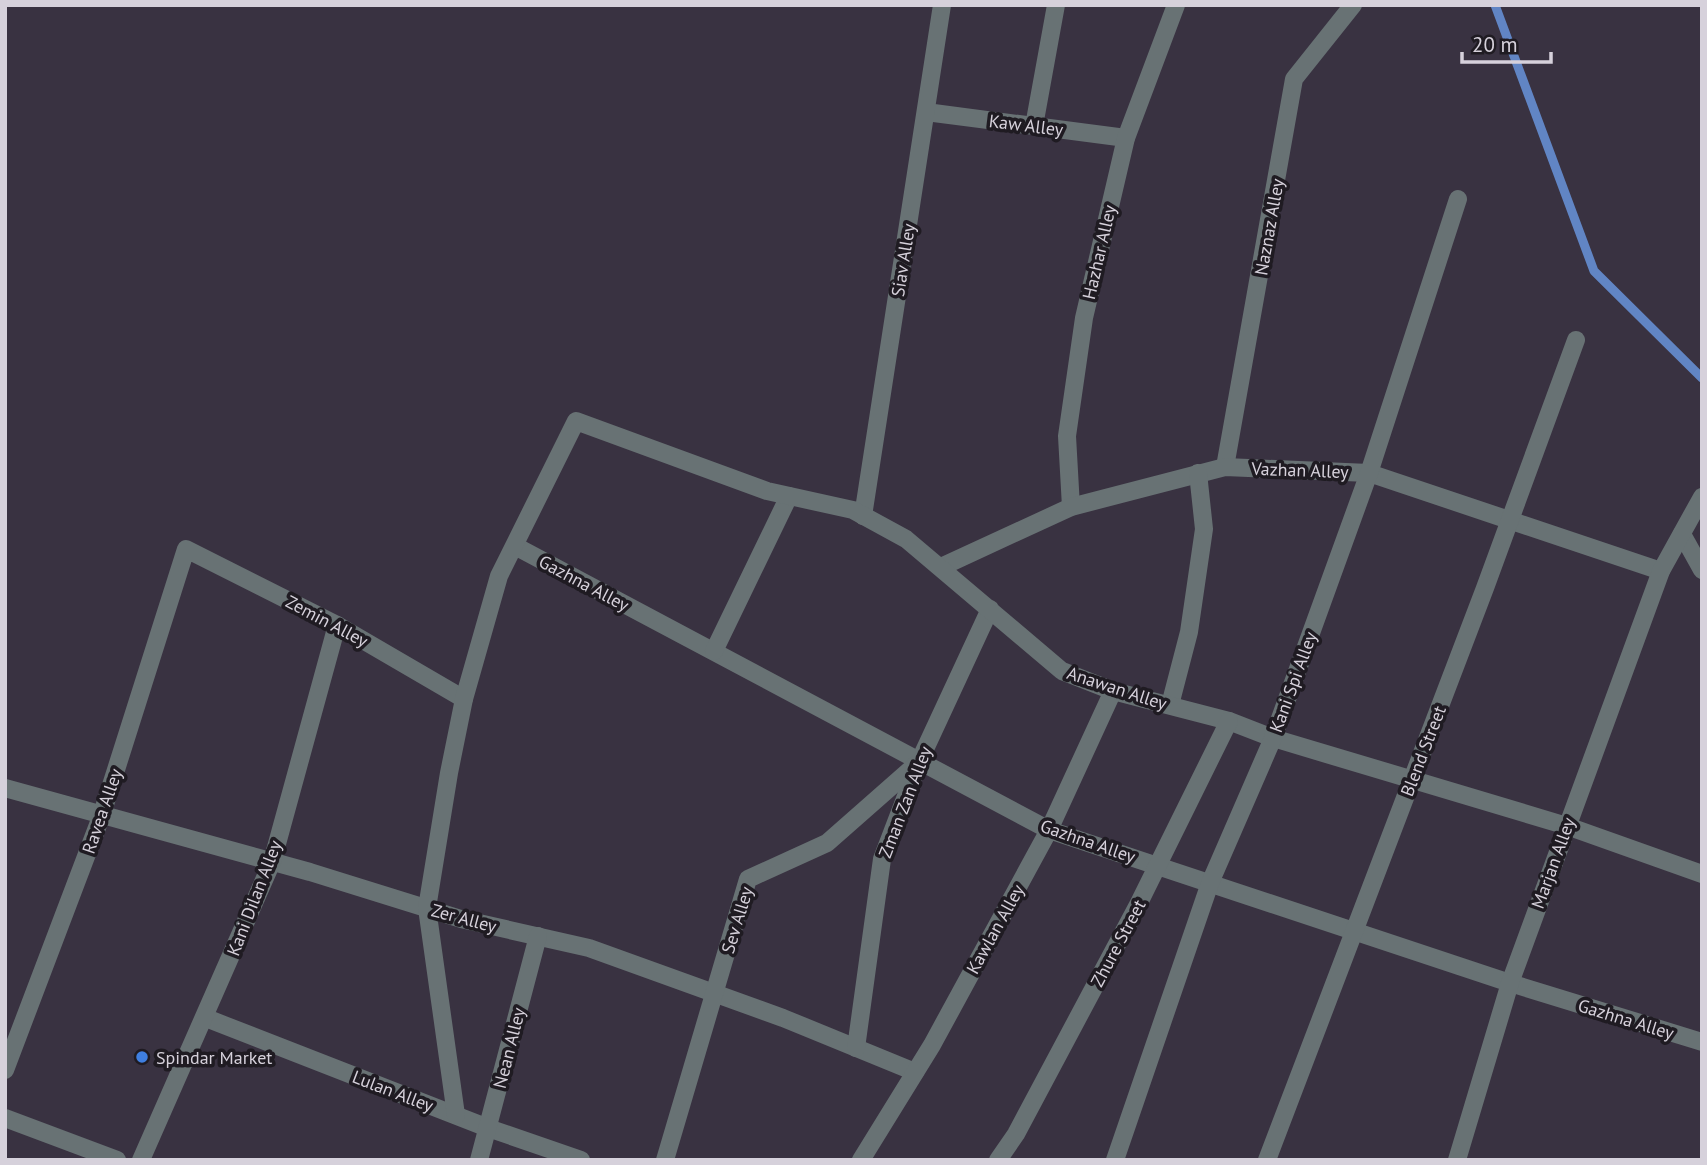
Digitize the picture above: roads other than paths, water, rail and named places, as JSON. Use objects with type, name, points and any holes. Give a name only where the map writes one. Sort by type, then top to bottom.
[{"type":"street","name":"Siav Alley","points":[[863,516],[942,5]]},
{"type":"street","points":[[1034,126],[1056,5]]},
{"type":"street","name":"Hazhar Alley","points":[[1071,507],[1067,436],[1084,318],[1126,138],[1176,5]]},
{"type":"street","name":"Naznaz Alley","points":[[1225,467],[1294,79],[1353,5]]},
{"type":"street","name":"Kaw Alley","points":[[926,113],[1126,138]]},
{"type":"street","name":"Kani Spi Alley","points":[[1115,1160],[1210,883],[1273,738],[1369,473],[1458,199]]},
{"type":"street","name":"Blend Street","points":[[1268,1160],[1576,340]]},
{"type":"street","name":"Anawan Alley","points":[[514,546],[576,421],[789,496],[853,510],[906,539],[1062,671],[1113,691],[1229,721],[1273,738],[1567,826],[1702,874]]},
{"type":"street","name":"Vazhan Alley","points":[[941,567],[1071,507],[1225,467],[1369,473],[1661,570]]},
{"type":"street","points":[[1170,705],[1189,632],[1204,529],[1198,473]]},
{"type":"street","points":[[714,652],[789,496]]},
{"type":"street","name":"Marjan Alley","points":[[1457,1160],[1510,983],[1661,570],[1702,497]]},
{"type":"street","points":[[1682,534],[1702,570]]},
{"type":"street","points":[[456,1115],[427,908],[464,699],[499,576],[514,546]]},
{"type":"street","name":"Gazhna Alley","points":[[514,546],[1049,830],[1510,983],[1702,1042]]},
{"type":"street","name":"Zemin Alley","points":[[186,549],[337,625],[464,699]]},
{"type":"street","name":"Ravea Alley","points":[[5,1070],[101,817],[186,549]]},
{"type":"street","name":"Zman Zan Alley","points":[[856,1048],[882,859],[919,762],[990,610]]},
{"type":"street","name":"Kani Dilan Alley","points":[[141,1160],[206,1018],[271,862],[337,625]]},
{"type":"street","name":"Kawlan Alley","points":[[861,1160],[915,1072],[1049,830],[1113,691]]},
{"type":"street","name":"Zhure Street","points":[[998,1160],[1016,1134],[1157,866],[1229,721]]},
{"type":"street","name":"Sev Alley","points":[[666,1160],[748,879],[827,844],[919,762]]},
{"type":"street","name":"Zer Alley","points":[[5,788],[427,908],[589,948],[715,993],[915,1072]]},
{"type":"street","name":"Nean Alley","points":[[479,1160],[538,936]]},
{"type":"street","name":"Lulan Alley","points":[[206,1018],[488,1128],[581,1160]]},
{"type":"street","points":[[5,1118],[117,1160]]},
{"type":"waterway","points":[[1495,5],[1594,271],[1702,378]]},
{"type":"place","name":"Spindar Market","points":[[142,1057]]}]
